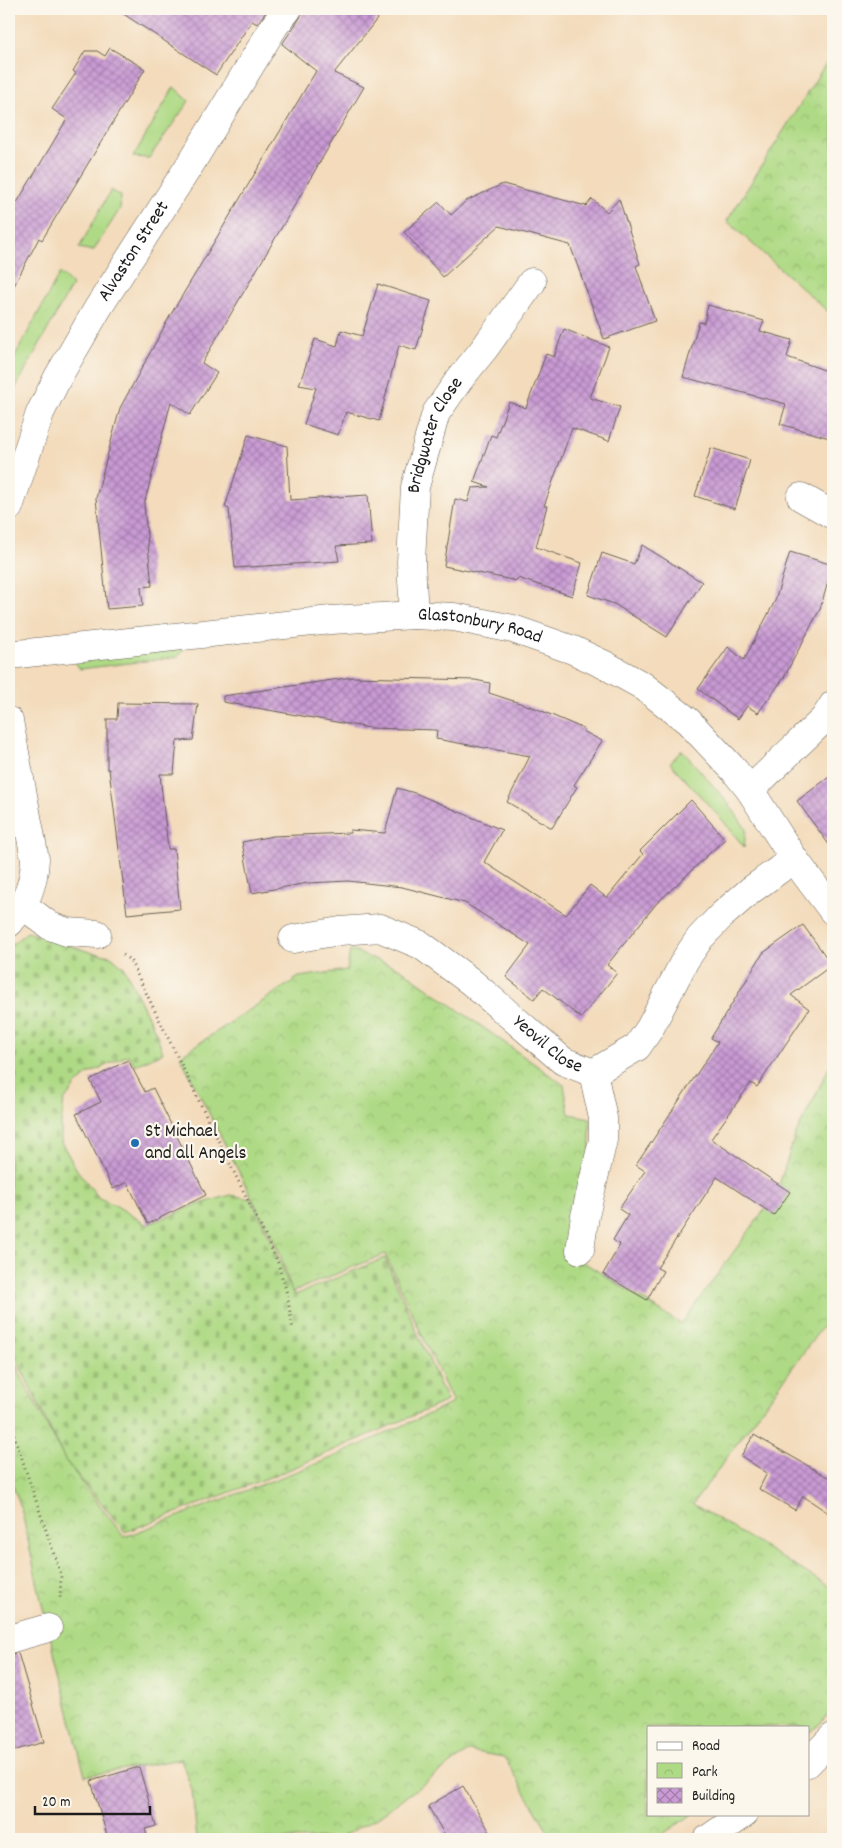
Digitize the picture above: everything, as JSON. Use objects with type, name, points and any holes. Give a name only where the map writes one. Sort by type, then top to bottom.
[{"type":"street","name":"Alvaston Street","points":[[9,507],[18,446],[40,413],[54,384],[98,308],[192,162],[276,25],[288,9]]},
{"type":"street","name":"Bridgwater Close","points":[[414,615],[410,562],[415,488],[436,414],[532,282]]},
{"type":"street","points":[[801,497],[833,515]]},
{"type":"street","name":"Glastonbury Road","points":[[9,655],[331,620],[414,615],[454,617],[513,629],[550,641],[606,665],[643,686],[688,720],[750,790],[794,859],[833,911]]},
{"type":"street","points":[[750,790],[824,719],[833,705]]},
{"type":"street","points":[[9,721],[35,859],[34,876],[16,915],[67,932],[97,934]]},
{"type":"street","name":"Yeovil Close","points":[[293,939],[340,931],[380,928],[421,945],[470,981],[563,1061],[593,1073],[637,1047],[650,1028],[685,960],[700,938],[722,915],[751,890],[794,859]]},
{"type":"street","points":[[580,1250],[585,1216],[603,1140],[603,1118],[593,1073]]},
{"type":"street","points":[[9,1639],[48,1628]]},
{"type":"street","points":[[810,1761],[833,1737]]},
{"type":"street","points":[[714,1835],[741,1816]]},
{"type":"path","points":[[97,934],[130,960],[277,1260],[287,1294],[293,1330]]},
{"type":"path","points":[[9,1420],[61,1575],[60,1612],[48,1628]]},
{"type":"green space","points":[[833,52],[833,316],[727,221]]},
{"type":"green space","points":[[174,87],[189,101],[149,158],[133,157]]},
{"type":"green space","points":[[111,190],[121,196],[120,209],[93,251],[79,248]]},
{"type":"green space","points":[[60,273],[72,285],[14,391],[9,395],[9,367]]},
{"type":"green space","points":[[185,648],[178,657],[80,669],[74,661]]},
{"type":"green space","points":[[682,750],[729,804],[746,829],[744,847],[724,822],[670,763]]},
{"type":"green space","points":[[27,932],[90,952],[111,956],[124,967],[157,1035],[163,1053],[135,1065],[128,1055],[88,1074],[76,1085],[64,1101],[61,1142],[77,1170],[99,1198],[115,1205],[147,1225],[196,1205],[231,1195],[251,1199],[295,1295],[385,1258],[447,1401],[286,1471],[125,1532],[65,1460],[9,1343],[9,947]]},
{"type":"green space","points":[[350,950],[401,969],[564,1085],[569,1114],[590,1118],[590,1151],[573,1202],[566,1251],[681,1324],[776,1194],[795,1136],[833,1060],[833,1312],[693,1504],[833,1589],[833,1707],[822,1722],[810,1732],[810,1726],[647,1726],[647,1816],[690,1816],[655,1839],[553,1839],[504,1757],[469,1751],[375,1819],[337,1839],[197,1839],[192,1790],[181,1759],[85,1776],[41,1600],[21,1508],[9,1475],[9,1353],[65,1460],[124,1537],[329,1459],[453,1403],[385,1254],[292,1292],[279,1251],[180,1056],[299,977],[347,970]]},
{"type":"building","points":[[116,9],[268,9],[257,24],[252,21],[216,75]]},
{"type":"building","points":[[303,9],[385,9],[334,73],[364,87],[202,363],[217,373],[190,415],[171,402],[144,505],[152,586],[141,587],[143,606],[107,609],[96,498],[120,408],[170,316],[316,71],[282,44],[300,18]]},
{"type":"building","points":[[110,48],[145,69],[42,240],[39,238],[9,295],[9,216],[67,119],[52,109],[76,73],[73,71],[85,51],[97,51],[105,56]]},
{"type":"building","points":[[503,184],[586,206],[592,199],[607,212],[619,199],[640,264],[636,266],[655,321],[604,339],[570,245],[499,226],[443,277],[404,232],[439,202],[451,215],[466,201]]},
{"type":"building","points":[[378,284],[431,301],[416,350],[399,345],[379,421],[346,412],[338,435],[304,424],[316,388],[299,385],[315,339],[337,346],[341,330],[362,336]]},
{"type":"building","points":[[708,305],[764,321],[760,331],[792,340],[787,357],[833,373],[833,439],[780,424],[786,404],[683,377],[699,322],[704,323]]},
{"type":"building","points":[[564,329],[609,347],[590,398],[620,407],[609,441],[572,428],[544,506],[547,506],[536,547],[582,563],[572,596],[518,578],[517,581],[444,566],[455,499],[468,502],[472,488],[489,487],[474,482],[491,435],[496,437],[509,402],[526,408],[546,354],[554,357]]},
{"type":"building","points":[[248,435],[287,446],[290,500],[368,495],[372,544],[336,546],[339,561],[235,568],[229,509],[225,507]]},
{"type":"building","points":[[711,448],[750,460],[735,509],[695,496]]},
{"type":"building","points":[[642,545],[702,582],[667,637],[614,604],[588,595],[602,553],[634,564]]},
{"type":"building","points":[[790,552],[833,565],[820,609],[783,679],[758,713],[747,706],[738,719],[698,689],[728,647],[744,660],[775,601]]},
{"type":"building","points":[[353,677],[475,680],[490,683],[489,693],[535,708],[584,729],[583,731],[602,741],[574,785],[577,787],[552,828],[507,802],[530,756],[436,739],[437,730],[370,728],[223,702],[223,696]]},
{"type":"building","points":[[118,703],[198,704],[193,740],[177,741],[174,774],[160,774],[168,849],[174,849],[180,909],[127,914],[109,769],[107,769],[107,719],[117,719]]},
{"type":"building","points":[[833,774],[833,850],[797,801]]},
{"type":"building","points":[[397,788],[415,793],[502,830],[484,862],[566,915],[590,885],[607,898],[643,854],[640,851],[691,800],[725,839],[656,904],[607,965],[617,973],[581,1018],[543,988],[534,999],[506,977],[530,945],[465,903],[402,887],[348,881],[308,883],[252,893],[242,842],[273,836],[350,833],[350,830],[385,833]]},
{"type":"building","points":[[803,925],[832,965],[791,995],[809,1009],[757,1087],[751,1083],[711,1139],[790,1192],[774,1215],[717,1177],[657,1268],[663,1271],[647,1300],[603,1274],[620,1245],[613,1240],[628,1215],[619,1209],[645,1171],[636,1165],[718,1042],[711,1038],[763,953]]},
{"type":"building","name":"St Michael and all Angels","points":[[128,1060],[145,1092],[153,1088],[206,1195],[148,1224],[127,1182],[113,1189],[76,1114],[101,1102],[90,1080]]},
{"type":"building","points":[[754,1435],[833,1480],[833,1516],[803,1496],[795,1510],[759,1489],[767,1473],[741,1456]]},
{"type":"building","points":[[18,1653],[44,1742],[9,1752],[9,1654]]},
{"type":"building","points":[[139,1767],[156,1826],[145,1829],[148,1839],[108,1839],[91,1781]]},
{"type":"building","points":[[463,1786],[494,1839],[447,1839],[428,1806]]},
{"type":"place","name":"St Michael and all Angels","points":[[135,1143]]}]
